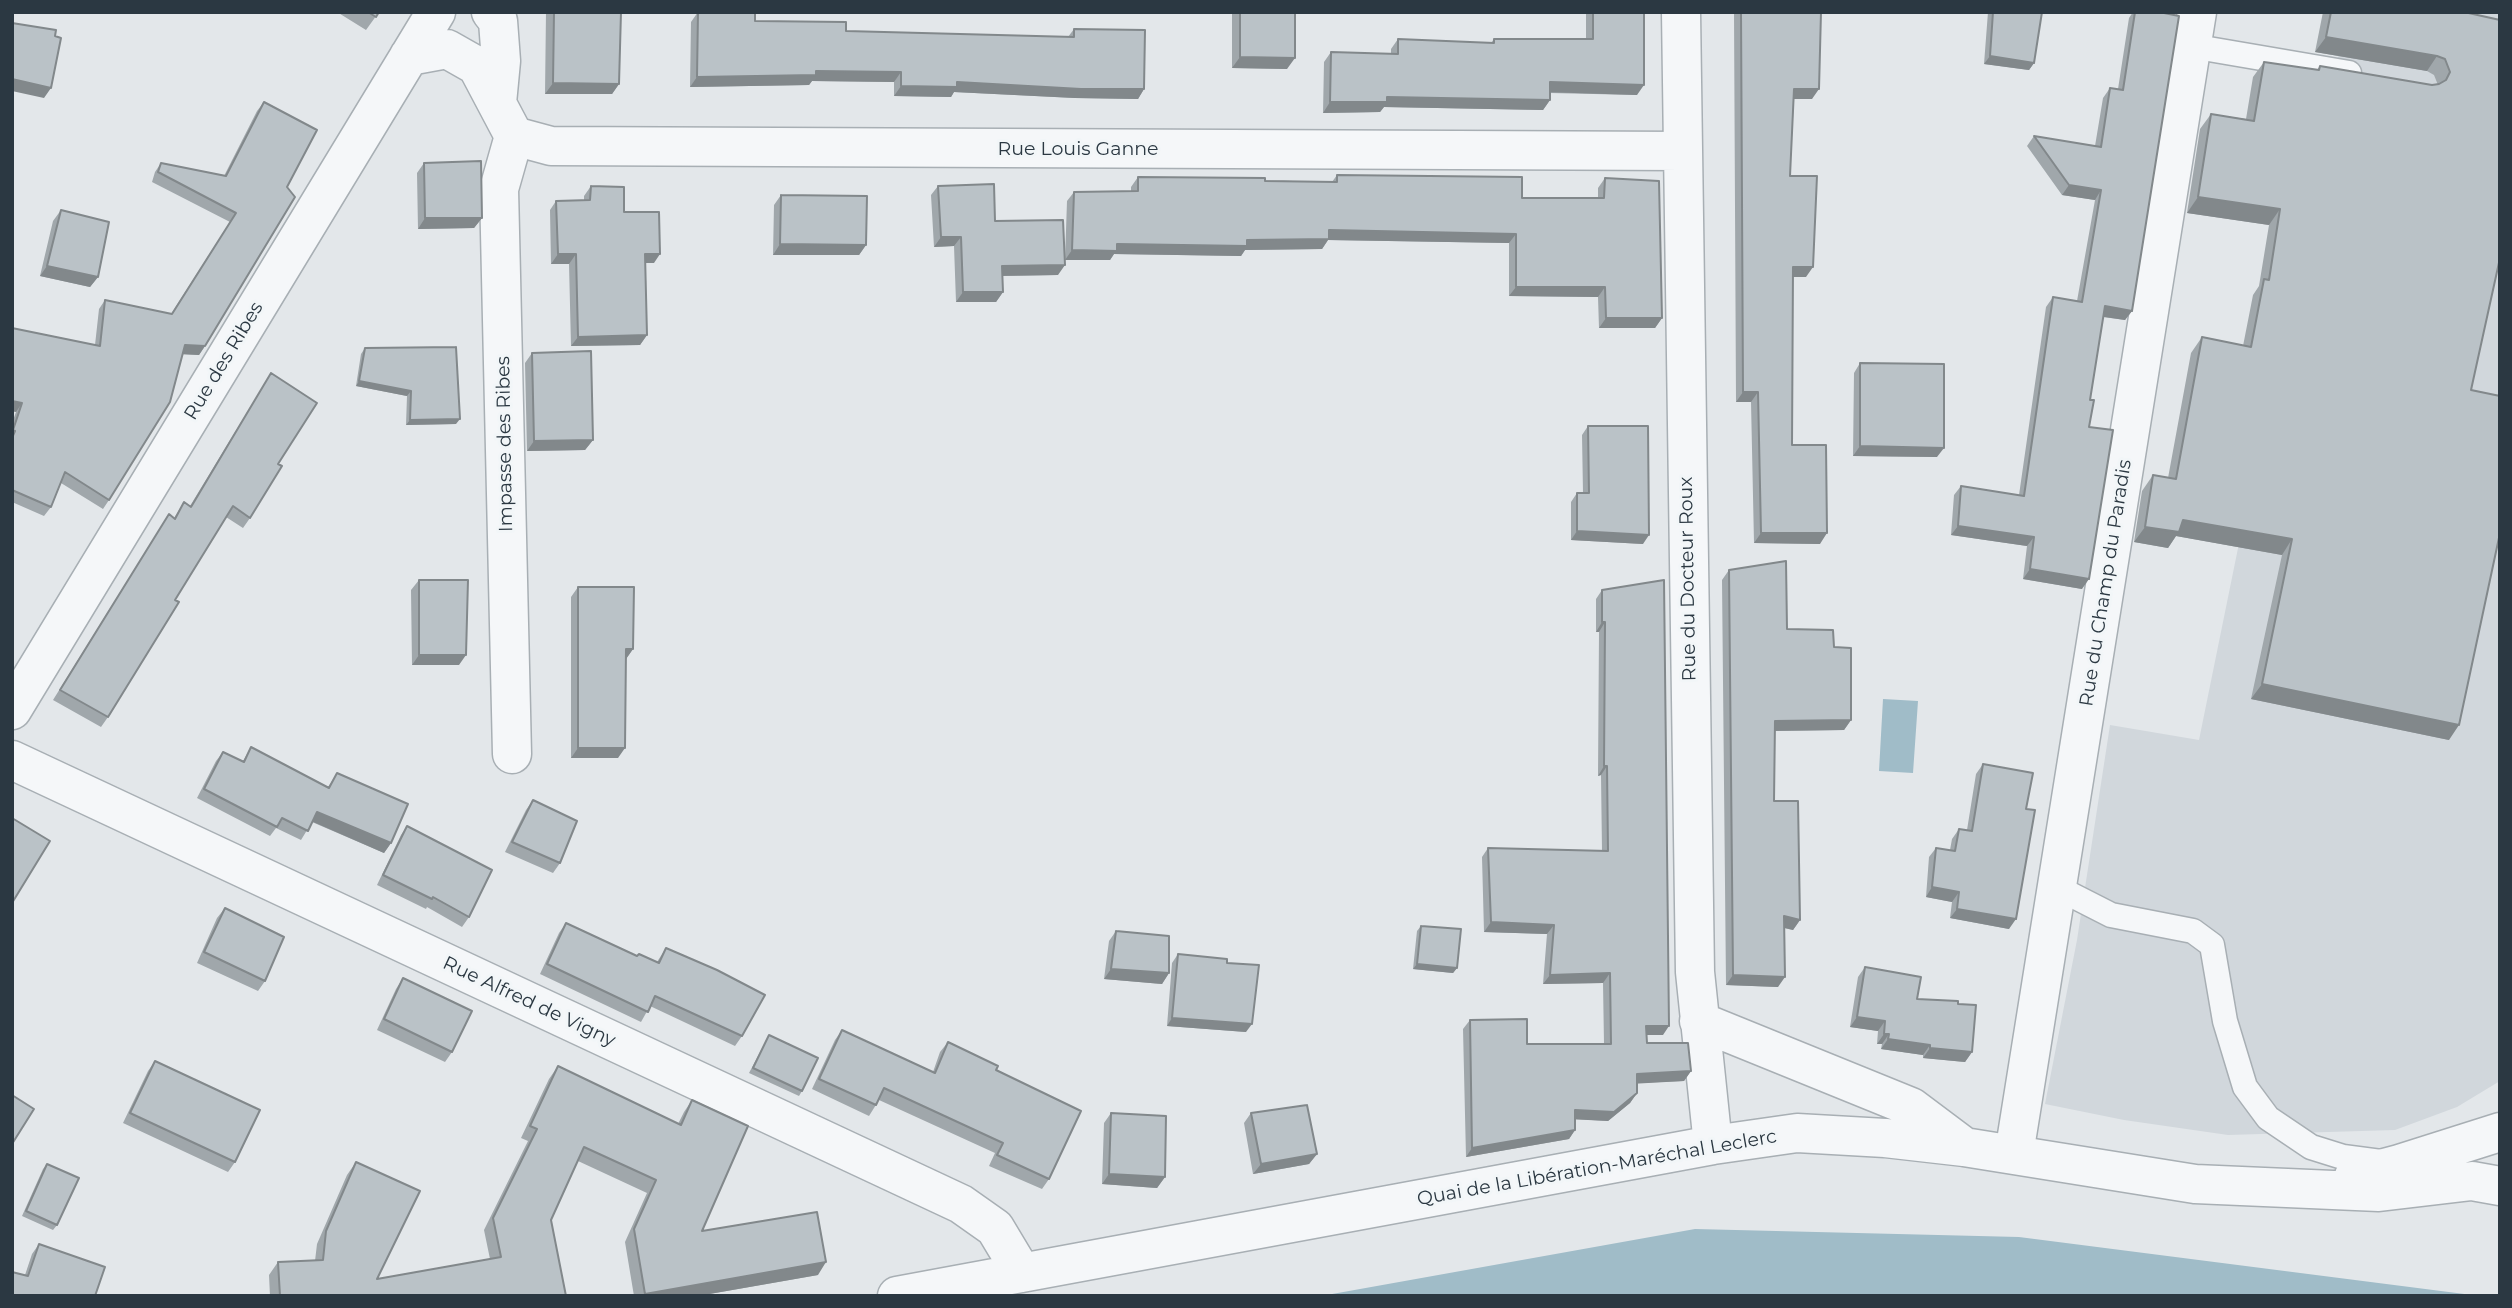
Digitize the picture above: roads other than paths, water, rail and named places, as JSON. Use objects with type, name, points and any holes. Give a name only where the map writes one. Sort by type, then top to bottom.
[{"type":"street","name":"Rue des Ribes","points":[[12,710],[436,12]]},
{"type":"street","points":[[491,12],[498,21],[501,61],[497,103]]},
{"type":"street","name":"Rue du Docteur Roux","points":[[1681,12],[1695,972],[1713,1145]]},
{"type":"street","name":"Rue du Champ du Paradis","points":[[2014,1154],[2194,29]]},
{"type":"street","points":[[409,56],[447,49],[477,66],[514,136]]},
{"type":"street","name":"Rue Louis Ganne","points":[[514,136],[551,146],[1682,151]]},
{"type":"street","name":"Impasse des Ribes","points":[[512,754],[499,189],[514,136]]},
{"type":"street","name":"Rue Alfred de Vigny","points":[[12,760],[961,1204],[995,1228],[1022,1273]]},
{"type":"street","points":[[1699,1021],[1911,1108],[1964,1147]]},
{"type":"street","points":[[2302,1189],[2399,1164],[2500,1132]]},
{"type":"street","name":"Quai de la Libération-Maréchal Leclerc","points":[[897,1296],[1713,1145],[1797,1133],[1885,1138],[1964,1147],[2195,1184],[2379,1192],[2472,1181],[2500,1186]]},
{"type":"lane","points":[[2194,29],[2369,76]]},
{"type":"lane","points":[[2058,888],[2111,915],[2193,931],[2212,945],[2225,1021],[2245,1087],[2268,1118],[2311,1147],[2343,1157],[2399,1164]]},
{"type":"water","points":[[1883,699],[1918,701],[1913,773],[1879,771]]},
{"type":"water","points":[[1695,1229],[2019,1237],[2480,1296],[1321,1296]]}]
